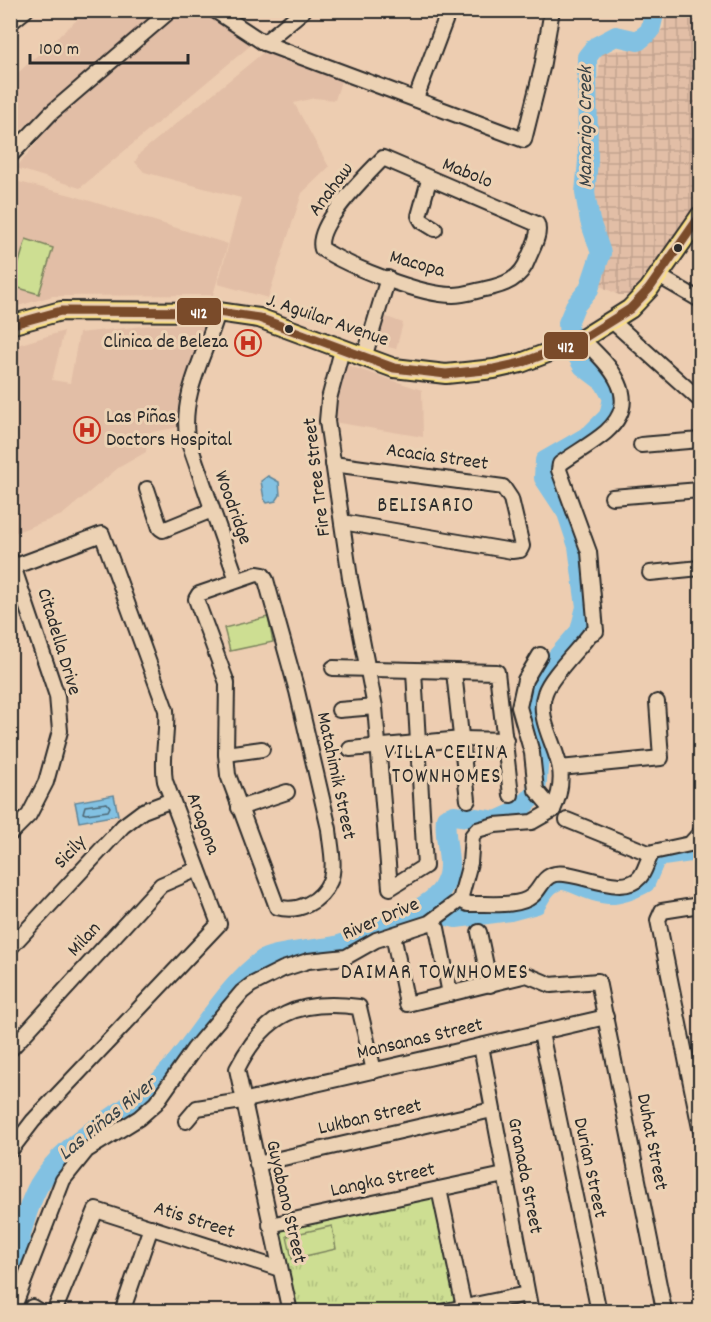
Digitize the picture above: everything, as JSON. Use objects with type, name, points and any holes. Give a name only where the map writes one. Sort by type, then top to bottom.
[{"type":"main road","points":[[581,340],[630,309],[700,216]]},
{"type":"main road","name":"J. Aguilar Avenue","points":[[10,325],[61,311],[218,312],[258,318],[364,358],[411,371],[446,374],[495,369],[558,350],[581,340]]},
{"type":"street","points":[[10,23],[26,10]]},
{"type":"street","points":[[10,156],[51,113],[171,10]]},
{"type":"street","points":[[214,10],[264,43],[524,140],[542,68],[552,10]]},
{"type":"street","points":[[264,43],[304,10]]},
{"type":"street","points":[[416,98],[449,10]]},
{"type":"street","name":"Mabolo","points":[[382,158],[429,180],[537,224]]},
{"type":"street","name":"Anahaw","points":[[322,249],[322,235],[336,211],[382,158]]},
{"type":"street","points":[[429,180],[420,216],[422,221],[435,230]]},
{"type":"street","name":"Macopa","points":[[322,249],[335,257],[388,278],[427,291],[454,295],[499,286],[518,277],[527,263],[538,231],[537,224]]},
{"type":"street","points":[[657,275],[700,300]]},
{"type":"street","points":[[364,358],[388,278]]},
{"type":"street","name":"Woodridge","points":[[218,312],[209,344],[189,388],[184,413],[187,437],[237,580]]},
{"type":"street","points":[[612,321],[700,400]]},
{"type":"street","points":[[581,340],[615,374],[621,388],[624,407],[617,420],[606,432],[560,464],[559,470],[589,552],[596,630],[590,634],[548,684],[543,696],[551,746],[560,768],[560,789],[551,807],[532,822],[495,825],[477,830],[472,836],[470,863],[458,902],[468,904],[521,901],[532,896],[547,878],[557,874],[579,876],[610,884],[626,883],[640,877],[651,854],[661,849],[690,844],[700,833]]},
{"type":"street","name":"Fire Tree Street","points":[[342,350],[328,411],[342,522],[375,707],[390,888],[425,866],[418,742]]},
{"type":"street","points":[[641,445],[700,440]]},
{"type":"street","name":"Acacia Street","points":[[333,464],[502,487],[511,499],[523,541],[520,550],[512,551],[342,522]]},
{"type":"street","points":[[147,489],[160,528],[164,530],[212,510]]},
{"type":"street","points":[[612,497],[700,490]]},
{"type":"street","name":"Aragona","points":[[10,1150],[33,1121],[218,927],[172,800],[163,767],[168,732],[166,710],[102,534],[12,562]]},
{"type":"street","name":"Citadella Drive","points":[[10,834],[28,815],[46,782],[60,731],[57,696],[12,562]]},
{"type":"street","points":[[650,573],[700,568]]},
{"type":"street","name":"Matahimik Street","points":[[256,574],[263,575],[266,580],[322,793],[329,829],[330,881],[308,905],[290,910],[277,906],[228,775],[227,683],[196,599],[199,594],[237,580],[256,574]]},
{"type":"street","points":[[540,655],[525,680],[519,707],[532,753],[536,790],[551,807]]},
{"type":"street","points":[[333,668],[497,672],[511,795]]},
{"type":"street","points":[[414,671],[418,742]]},
{"type":"street","points":[[454,672],[468,800]]},
{"type":"street","points":[[560,768],[661,758],[657,702]]},
{"type":"street","points":[[339,710],[375,707]]},
{"type":"street","points":[[350,749],[462,739],[506,740]]},
{"type":"street","points":[[226,754],[262,749]]},
{"type":"street","points":[[239,808],[287,792]]},
{"type":"street","name":"Sicily","points":[[10,948],[123,826],[143,811],[172,800]]},
{"type":"street","points":[[567,820],[651,854]]},
{"type":"street","name":"Milan","points":[[10,1050],[161,885],[198,869]]},
{"type":"street","name":"River Drive","points":[[12,1311],[63,1179],[87,1150],[139,1118],[156,1103],[194,1049],[242,992],[250,985],[283,969],[308,961],[346,957],[376,940],[433,925],[458,902]]},
{"type":"street","points":[[700,905],[662,911],[658,920],[695,1074],[700,1128]]},
{"type":"street","points":[[433,925],[450,994]]},
{"type":"street","points":[[394,939],[407,1004],[490,985],[479,933]]},
{"type":"street","name":"Duhat Street","points":[[490,985],[527,975],[551,985],[598,981],[662,1311]]},
{"type":"street","name":"Guyabano Street","points":[[290,1311],[237,1070],[265,1027],[307,1005],[334,1004],[359,1007],[374,1071]]},
{"type":"street","name":"Mansanas Street","points":[[186,1121],[197,1108],[243,1101],[606,1017]]},
{"type":"street","name":"Durian Street","points":[[542,1033],[598,1311]]},
{"type":"street","name":"Granada Street","points":[[481,1047],[531,1311]]},
{"type":"street","name":"Lukban Street","points":[[257,1164],[492,1110]]},
{"type":"street","name":"Langka Street","points":[[270,1225],[504,1175]]},
{"type":"street","points":[[439,1189],[464,1307]]},
{"type":"street","name":"Atis Street","points":[[54,1311],[96,1210],[280,1269]]},
{"type":"street","points":[[122,1311],[150,1227]]},
{"type":"street","points":[[441,1311],[527,1294]]},
{"type":"shaded area","points":[[88,10],[157,11],[11,138],[11,79]]},
{"type":"shaded area","points":[[183,11],[203,11],[251,45],[80,188],[16,168],[59,115]]},
{"type":"shaded area","points":[[665,11],[700,11],[700,201],[630,295],[619,295],[598,285],[607,256],[593,188],[591,144],[601,52],[646,48],[664,27]]},
{"type":"shaded area","points":[[265,51],[341,81],[335,100],[314,98],[294,103],[329,167],[302,193],[268,298],[218,284],[241,198],[144,172],[135,162],[140,153]]},
{"type":"shaded area","points":[[11,180],[71,195],[228,244],[213,295],[53,296],[11,308]]},
{"type":"shaded area","points":[[384,316],[403,323],[396,349],[376,344]]},
{"type":"shaded area","name":"Las Piñas Doctors Hospital","points":[[208,324],[184,380],[179,399],[180,427],[147,433],[146,452],[118,468],[62,515],[14,533],[11,524],[11,347],[64,331],[52,380],[70,383],[79,333],[152,325]]},
{"type":"shaded area","points":[[346,365],[422,390],[423,437],[333,422],[339,382]]},
{"type":"green space","points":[[26,239],[53,248],[39,294],[12,286]]},
{"type":"green space","points":[[268,617],[273,642],[230,651],[224,628]]},
{"type":"green space","points":[[435,1197],[456,1302],[410,1311],[297,1311],[279,1231]]},
{"type":"green space","points":[[332,1226],[336,1249],[292,1259],[287,1236]]},
{"type":"water","points":[[268,476],[279,482],[280,495],[276,501],[267,503],[264,499],[261,481]]},
{"type":"water","points":[[114,795],[118,815],[79,822],[75,802]]},
{"type":"waterway","name":"Manarigo Creek","points":[[10,1271],[30,1205],[39,1185],[50,1169],[76,1143],[151,1089],[166,1074],[220,1004],[249,972],[269,957],[335,946],[357,938],[388,925],[429,902],[439,893],[448,874],[446,818],[454,815],[496,821],[518,811],[536,793],[541,730],[533,705],[533,690],[544,672],[580,631],[586,607],[578,546],[567,513],[544,478],[545,461],[590,435],[609,416],[613,398],[604,382],[583,366],[569,340],[568,323],[575,306],[589,289],[601,253],[590,221],[585,193],[588,161],[587,57],[595,47],[616,36],[638,41],[650,31],[655,10]]},
{"type":"waterway","points":[[426,910],[456,918],[510,911],[536,904],[545,890],[560,880],[608,894],[627,891],[645,883],[656,857],[697,851],[700,846]]},
{"type":"transit line","name":"412","points":[[10,325],[61,311],[218,312],[259,318],[394,368],[446,374],[494,369],[521,363],[579,341],[630,309],[649,289],[700,216]]},
{"type":"place","name":"Clinica de Beleza","points":[[248,343]]},
{"type":"place","name":"Las Piñas Doctors Hospital","points":[[87,430]]},
{"type":"district","name":"BELISARIO","points":[[426,507]]},
{"type":"district","name":"VILLA CELINA TOWNHOMES","points":[[447,766]]},
{"type":"district","name":"DAIMAR TOWNHOMES","points":[[435,974]]},
{"type":"water label","name":"Las Piñas River","points":[[108,1120]]}]
